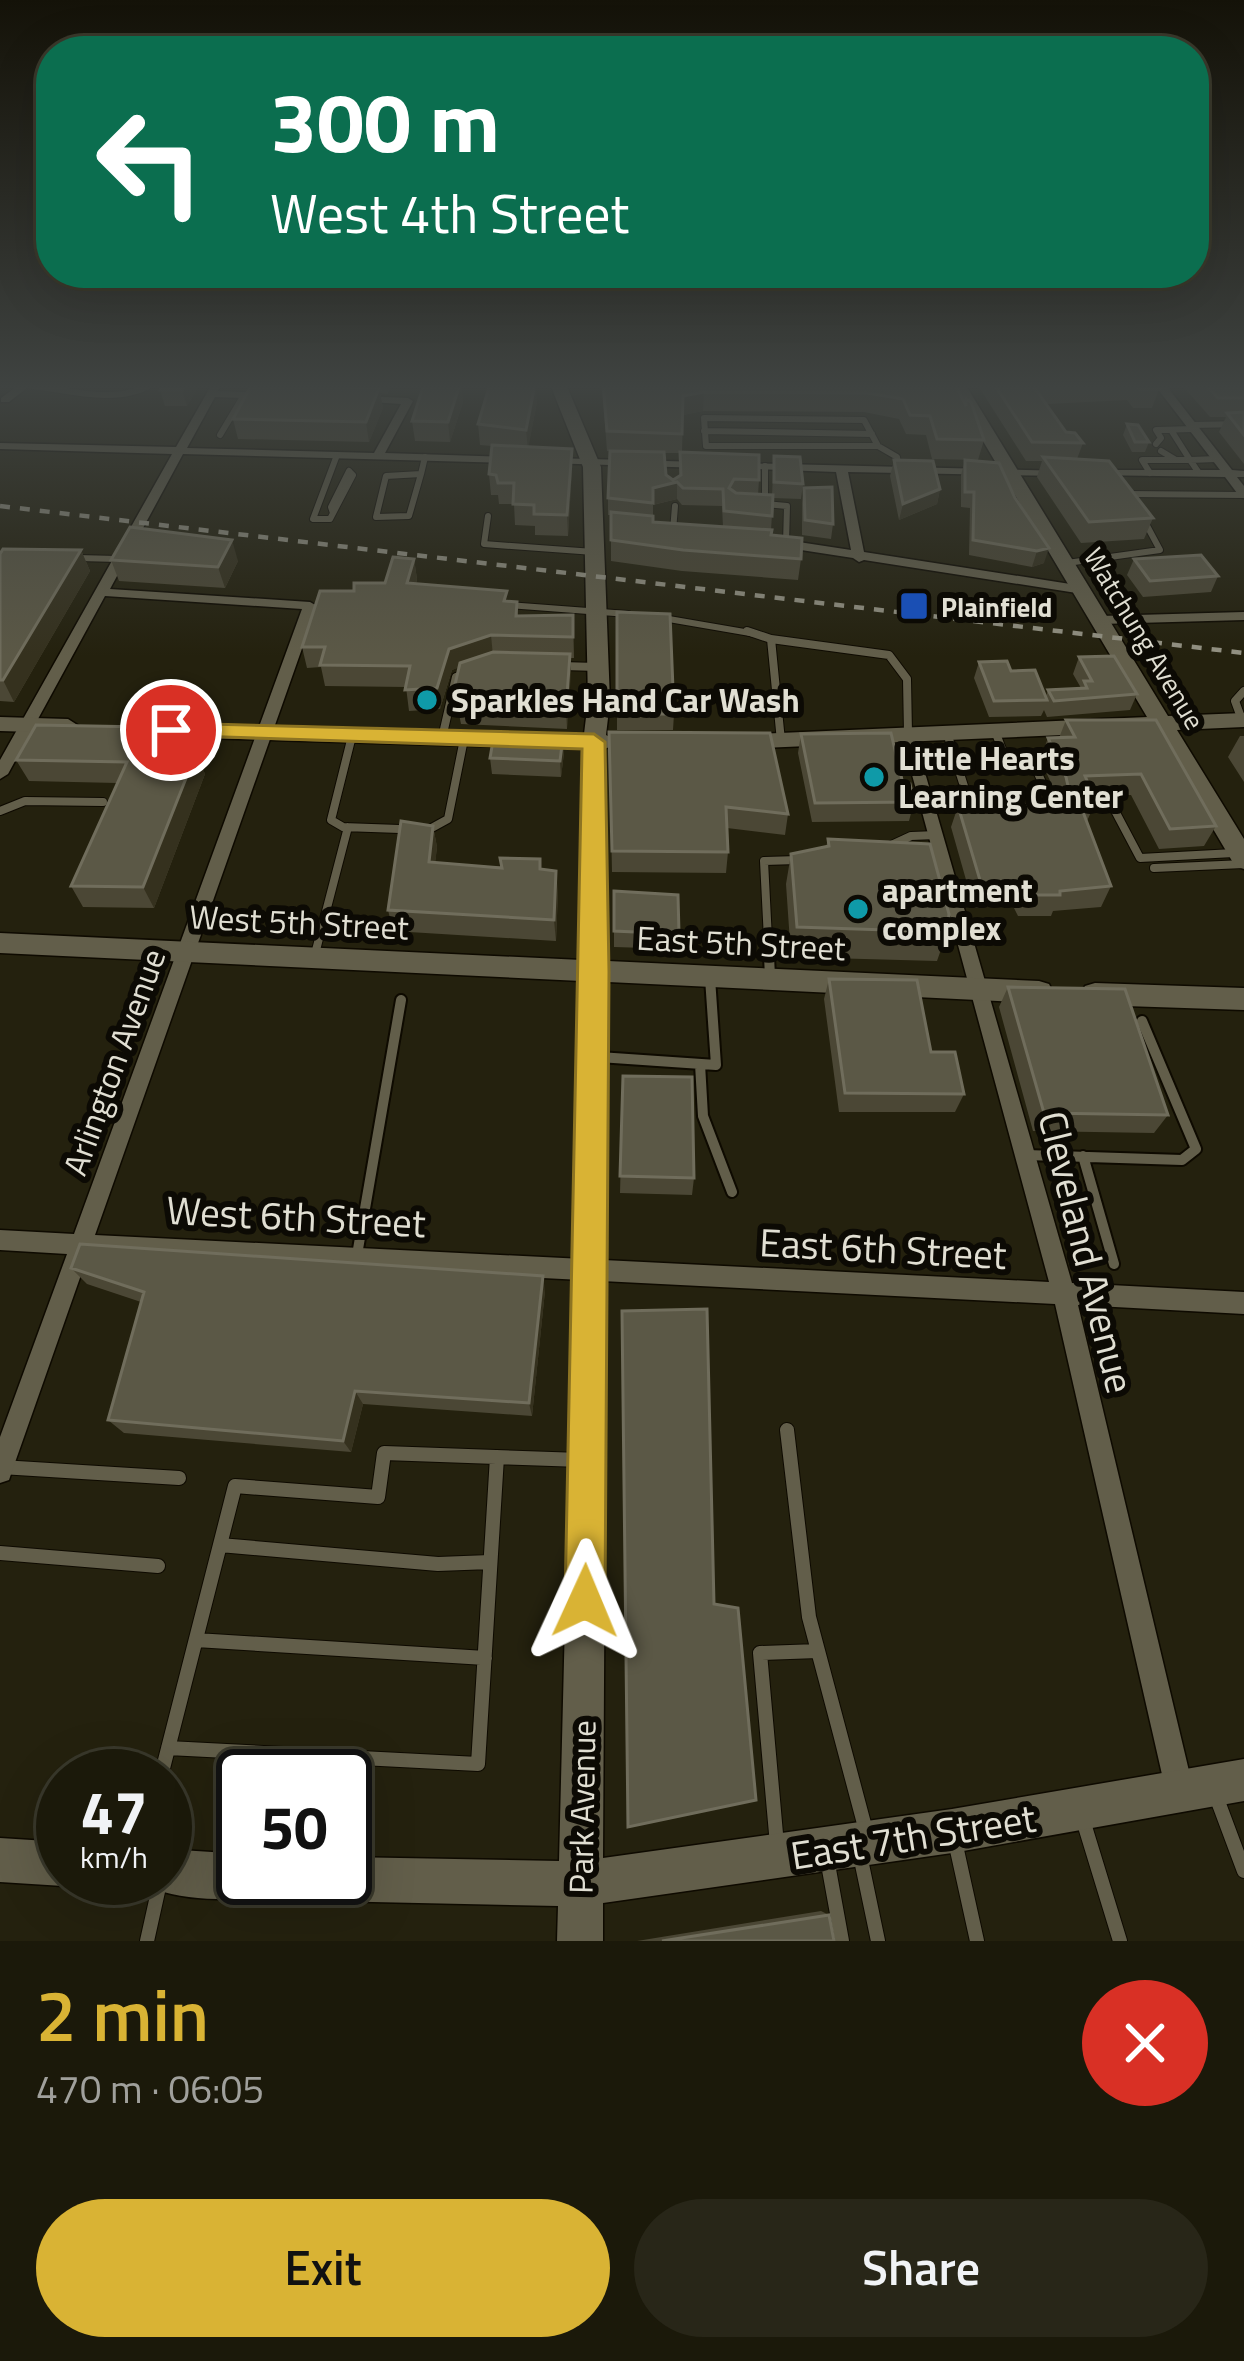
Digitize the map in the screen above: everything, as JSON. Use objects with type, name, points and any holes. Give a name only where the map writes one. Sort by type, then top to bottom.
[{"type":"main road","name":"Park Avenue","points":[[580,1941],[595,972],[596,552],[605,523],[593,475]]},
{"type":"main road","name":"Watchung Avenue","points":[[1013,475],[1243,859]]},
{"type":"main road","points":[[711,742],[908,734],[950,743],[994,730],[1243,720]]},
{"type":"main road","points":[[0,724],[99,727]]},
{"type":"main road","points":[[147,729],[640,742]]},
{"type":"main road","name":"West 5th Street","points":[[0,943],[595,972]]},
{"type":"main road","name":"East 5th Street","points":[[595,972],[1244,999]]},
{"type":"main road","name":"East 7th Street","points":[[372,1880],[581,1884],[952,1831],[1212,1786]]},
{"type":"main road","points":[[0,1860],[36,1862]]},
{"type":"street","points":[[0,774],[167,475]]},
{"type":"street","points":[[842,475],[859,558]]},
{"type":"street","points":[[653,529],[696,533]]},
{"type":"street","points":[[764,541],[1083,590]]},
{"type":"street","name":"Arlington Avenue","points":[[1,1469],[310,606],[101,592]]},
{"type":"street","points":[[1102,620],[1244,616]]},
{"type":"street","name":"Cleveland Avenue","points":[[908,734],[1064,1295],[1212,1786]]},
{"type":"street","name":"West 6th Street","points":[[0,1240],[589,1268]]},
{"type":"street","name":"East 6th Street","points":[[589,1268],[1244,1304]]},
{"type":"lane","points":[[330,475],[313,519],[330,519],[353,475]]},
{"type":"lane","points":[[411,475],[386,476],[376,517],[404,520],[410,516],[421,475]]},
{"type":"lane","points":[[765,504],[766,475]]},
{"type":"lane","points":[[1066,563],[1160,550],[1112,475]]},
{"type":"lane","points":[[1126,494],[1244,494]]},
{"type":"lane","points":[[750,503],[787,506],[786,544]]},
{"type":"lane","points":[[673,531],[675,506]]},
{"type":"lane","points":[[488,516],[484,544],[596,552]]},
{"type":"lane","points":[[72,558],[119,559]]},
{"type":"lane","points":[[497,604],[597,617]]},
{"type":"lane","points":[[536,620],[632,614]]},
{"type":"lane","points":[[652,617],[889,655],[902,662],[907,673],[908,734]]},
{"type":"lane","points":[[771,639],[781,742]]},
{"type":"lane","points":[[554,666],[598,667]]},
{"type":"lane","points":[[352,736],[331,820],[348,827],[428,830],[445,823],[456,677],[475,670]]},
{"type":"lane","points":[[1243,720],[1235,701],[1244,691]]},
{"type":"lane","points":[[994,730],[1008,765],[1034,764],[1050,801]]},
{"type":"lane","points":[[950,743],[971,808]]},
{"type":"lane","points":[[0,811],[18,801],[103,802]]},
{"type":"lane","points":[[1113,807],[1140,858],[1243,859]]},
{"type":"lane","points":[[930,809],[995,808]]},
{"type":"lane","points":[[314,959],[348,827]]},
{"type":"lane","points":[[866,855],[911,836],[937,835]]},
{"type":"lane","points":[[1154,868],[1243,859]]},
{"type":"lane","points":[[770,980],[764,861],[806,860]]},
{"type":"lane","points":[[593,1056],[716,1065],[710,977]]},
{"type":"lane","points":[[357,1256],[401,1000]]},
{"type":"lane","points":[[1026,1155],[1182,1160],[1196,1148],[1142,1021]]},
{"type":"lane","points":[[700,1064],[703,1116],[732,1192]]},
{"type":"lane","points":[[1084,1156],[1114,1264]]},
{"type":"lane","points":[[787,1430],[809,1616],[851,1846],[878,1941]]},
{"type":"lane","points":[[497,1457],[478,1764],[169,1748],[235,1486],[378,1497],[384,1453],[586,1460]]},
{"type":"lane","points":[[1,1469],[179,1478]]},
{"type":"lane","points":[[220,1545],[438,1564],[490,1562]]},
{"type":"lane","points":[[0,1553],[158,1566]]},
{"type":"lane","points":[[196,1640],[484,1658]]},
{"type":"lane","points":[[778,1857],[760,1653],[818,1651]]},
{"type":"lane","points":[[1212,1786],[1244,1871]]},
{"type":"lane","points":[[1080,1810],[1120,1941]]},
{"type":"lane","points":[[952,1831],[977,1941]]},
{"type":"lane","points":[[842,1941],[851,1846]]},
{"type":"lane","points":[[147,1941],[156,1905]]},
{"type":"building","points":[[496,475],[570,475],[567,515],[534,514],[534,505],[513,504],[514,483],[498,483]]},
{"type":"building","points":[[609,475],[666,475],[673,480],[681,475],[759,475],[759,480],[734,479],[729,488],[736,493],[773,495],[772,516],[724,511],[723,489],[683,488],[677,482],[653,488],[653,503],[608,498]]},
{"type":"building","points":[[774,475],[802,475],[803,484],[774,482]]},
{"type":"building","points":[[897,475],[936,475],[940,489],[903,504]]},
{"type":"building","points":[[965,475],[1004,475],[1049,548],[1037,551],[973,540],[974,492],[965,492]]},
{"type":"building","points":[[1055,475],[1119,475],[1153,518],[1089,522]]},
{"type":"building","points":[[832,487],[833,524],[805,520],[804,488]]},
{"type":"building","points":[[611,512],[653,516],[653,522],[772,530],[771,535],[802,538],[801,559],[611,540]]},
{"type":"building","points":[[130,527],[232,540],[218,567],[111,560]]},
{"type":"building","points":[[3,549],[81,550],[0,680],[0,554]]},
{"type":"building","points":[[1201,555],[1218,576],[1150,581],[1134,559]]},
{"type":"building","points":[[393,557],[414,559],[407,583],[507,591],[504,601],[517,602],[516,616],[573,615],[573,637],[491,635],[449,649],[437,688],[405,690],[410,666],[320,665],[325,647],[302,647],[320,591],[354,591],[354,583],[385,583]]},
{"type":"building","points":[[617,612],[670,614],[674,714],[617,714]]},
{"type":"building","points":[[493,652],[570,654],[566,709],[458,704],[461,689],[454,689],[460,663]]},
{"type":"building","points":[[1114,656],[1137,694],[1054,701],[1048,690],[1087,688],[1084,681],[1092,681],[1079,657]]},
{"type":"building","points":[[1007,661],[1011,671],[1035,670],[1047,700],[994,701],[979,662]]},
{"type":"building","points":[[1066,720],[1156,720],[1216,826],[1170,829],[1141,774],[1085,776],[1096,801],[1068,802],[1062,788],[1068,786],[1066,777],[1048,738],[1075,737]]},
{"type":"building","points":[[36,725],[199,728],[189,753],[196,753],[143,887],[71,886],[127,762],[16,760]]},
{"type":"building","points":[[609,732],[770,733],[788,814],[726,807],[728,852],[612,851]]},
{"type":"building","points":[[891,733],[903,784],[910,784],[914,802],[815,803],[801,734]]},
{"type":"building","points":[[494,735],[563,737],[560,761],[490,758]]},
{"type":"building","points":[[1080,804],[1111,886],[1060,891],[1060,895],[1027,895],[1021,883],[982,887],[958,806]]},
{"type":"building","points":[[401,821],[433,826],[429,862],[502,868],[500,858],[540,859],[540,869],[556,871],[554,920],[388,910]]},
{"type":"building","name":"apartment complex","points":[[828,839],[930,844],[949,914],[947,932],[797,927],[791,854],[829,846]]},
{"type":"building","points":[[614,891],[678,895],[679,934],[614,931]]},
{"type":"building","points":[[829,979],[917,980],[931,1052],[955,1052],[964,1094],[845,1093]]},
{"type":"building","points":[[1008,987],[1125,989],[1168,1115],[1044,1113]]},
{"type":"building","points":[[623,1076],[692,1077],[694,1178],[620,1176]]},
{"type":"building","points":[[80,1244],[543,1276],[529,1403],[355,1391],[343,1441],[108,1420],[144,1292],[71,1268]]},
{"type":"building","points":[[707,1309],[714,1604],[738,1608],[756,1800],[628,1827],[622,1311]]},
{"type":"building","points":[[829,1915],[834,1941],[662,1941]]},
{"type":"railway","points":[[0,506],[1244,653]]},
{"type":"place","name":"Plainfield","points":[[914,606]]},
{"type":"place","name":"Sparkles Hand Car Wash","points":[[427,700]]},
{"type":"place","name":"Little Hearts Learning Center","points":[[874,777]]},
{"type":"place","name":"apartment complex","points":[[858,909]]},
{"type":"route","points":[[171,730],[594,742],[585,1601]]}]
